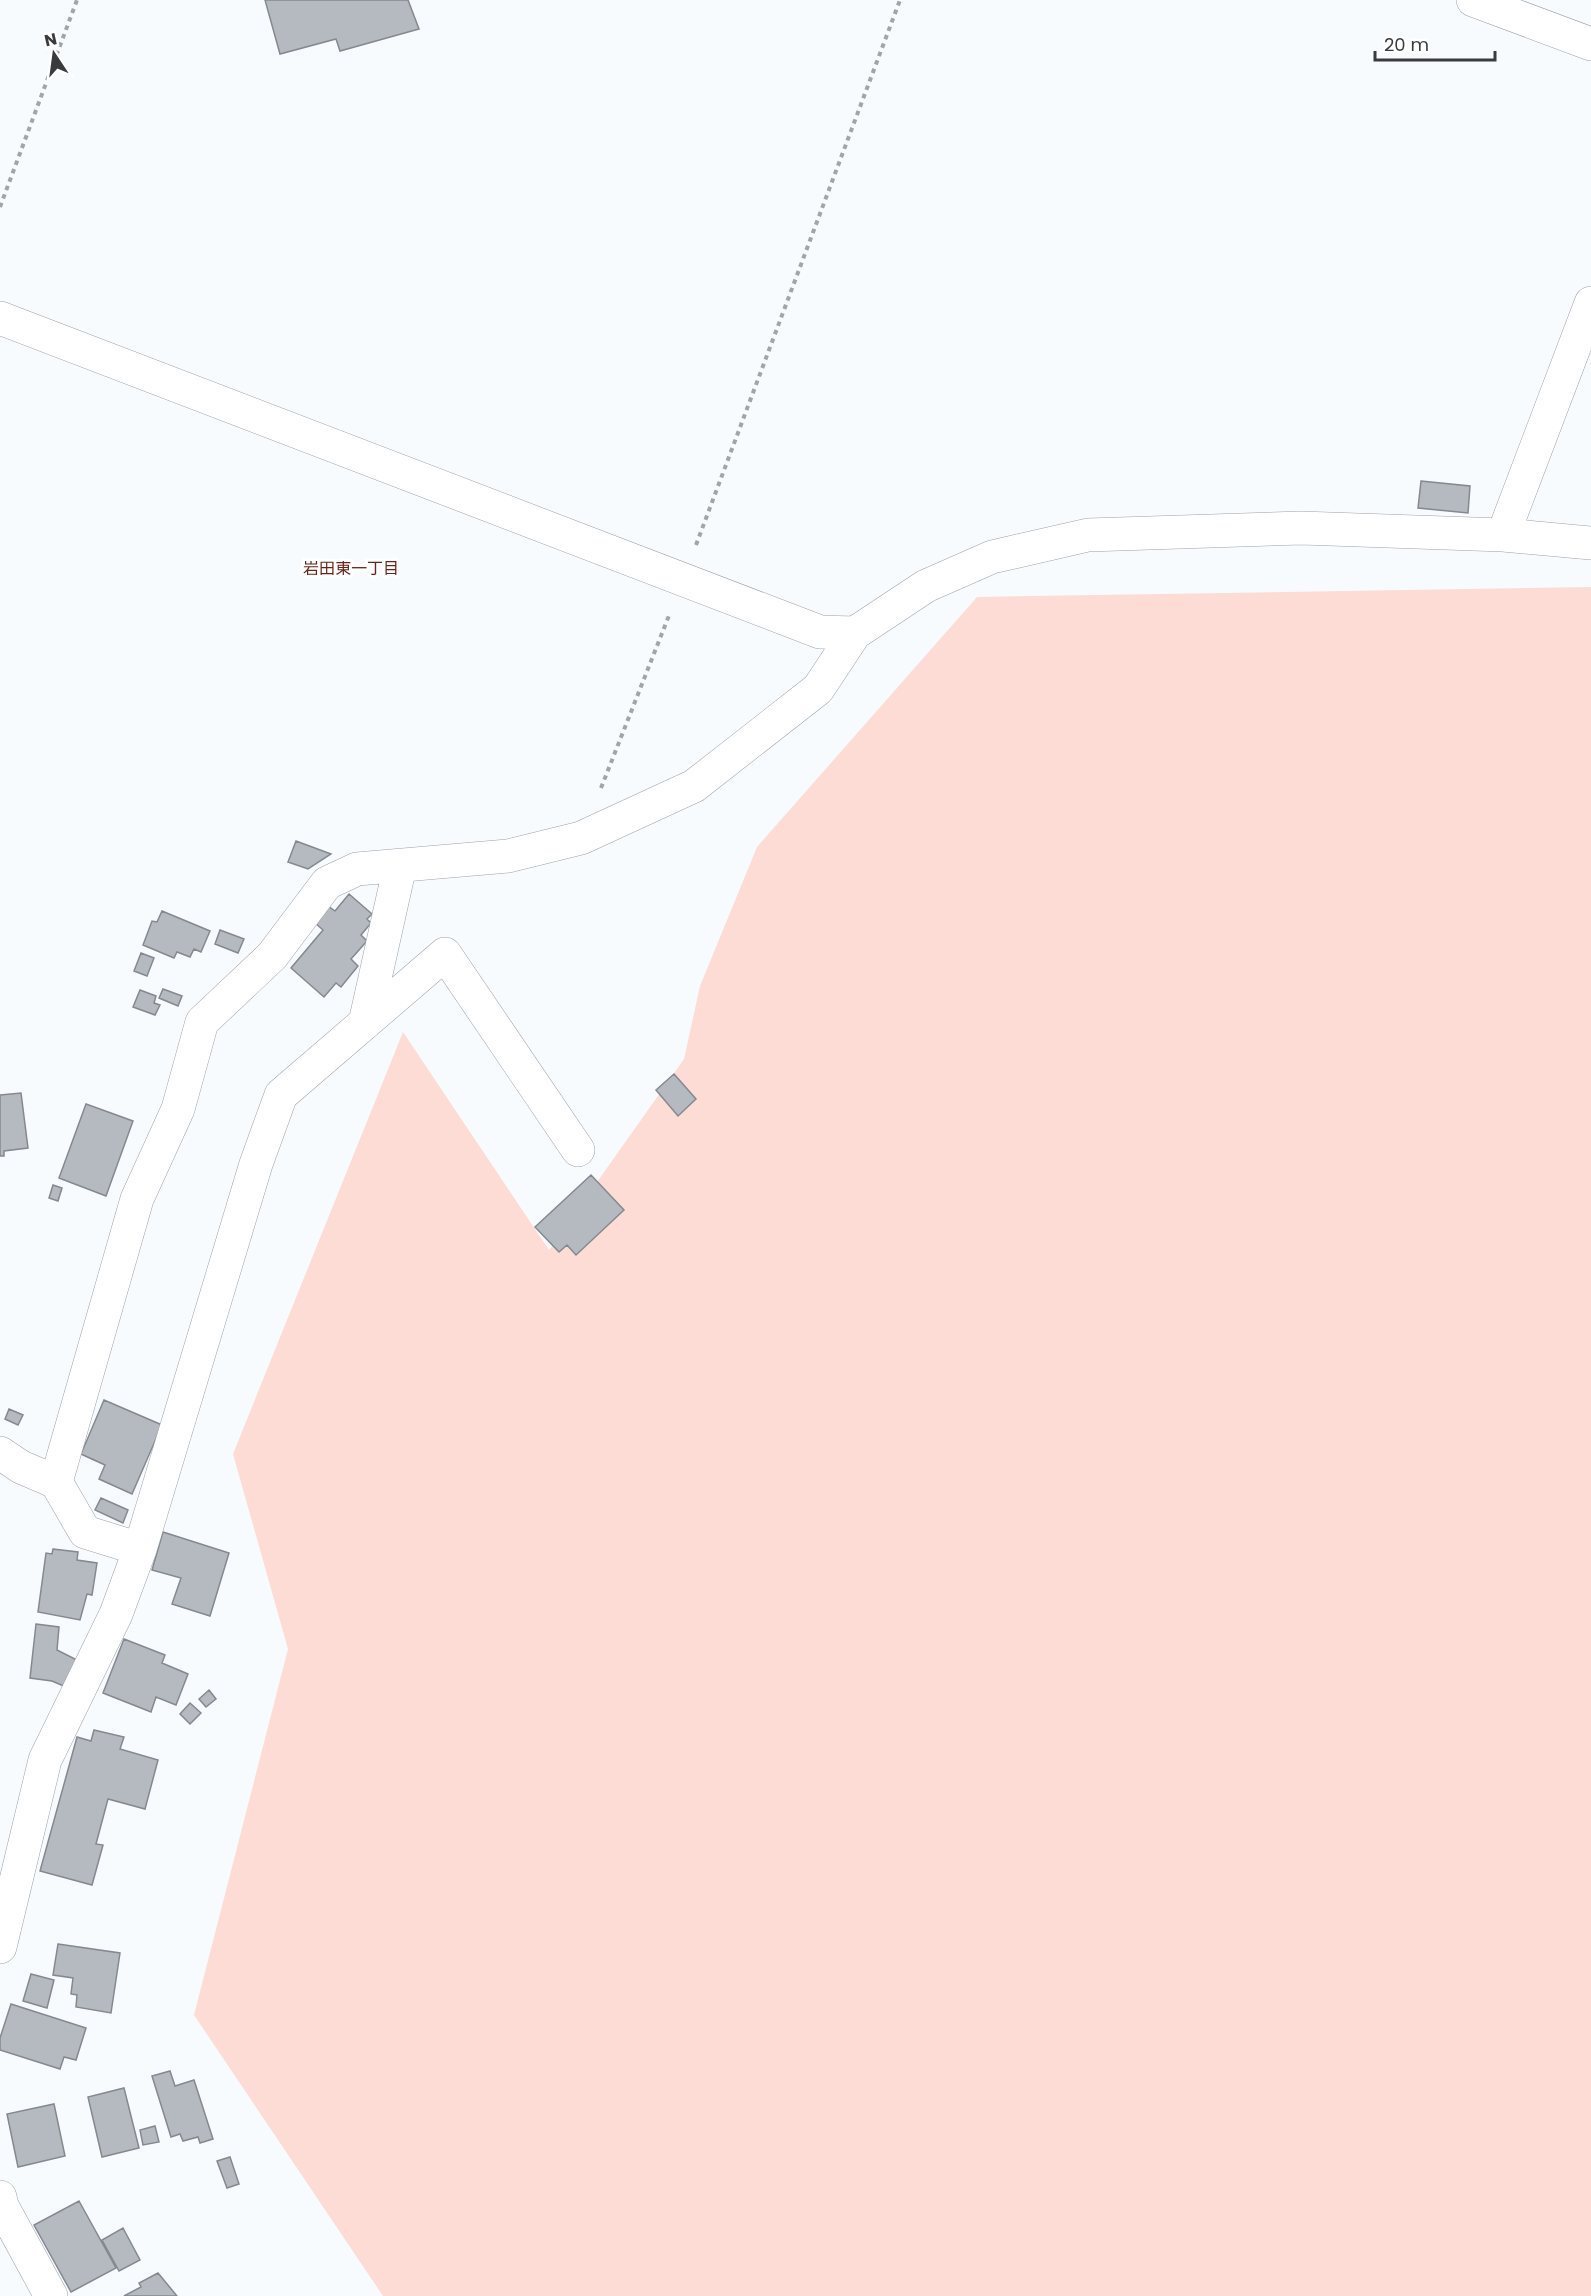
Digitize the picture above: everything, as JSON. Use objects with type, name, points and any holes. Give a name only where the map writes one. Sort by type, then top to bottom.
[{"type":"street","points":[[1473,0],[1591,44]]},
{"type":"street","points":[[1503,535],[1591,303]]},
{"type":"street","points":[[0,318],[820,632],[855,633]]},
{"type":"street","points":[[56,1482],[137,1199],[178,1110],[202,1022],[272,956],[327,883],[357,869],[508,856],[581,838],[694,786],[819,689],[855,633],[926,586],[982,561],[1088,535],[1301,528],[1503,535],[1591,543]]},
{"type":"street","points":[[366,1023],[400,866]]},
{"type":"street","points":[[0,1947],[45,1760],[116,1614],[140,1549],[256,1164],[281,1095],[446,954],[578,1150]]},
{"type":"street","points":[[0,1454],[21,1467],[56,1482],[85,1532],[140,1549]]},
{"type":"street","points":[[1,2203],[51,2296]]},
{"type":"path","points":[[0,207],[77,0]]},
{"type":"path","points":[[581,838],[684,579],[900,0]]},
{"type":"shaded area","points":[[1591,587],[1591,2296],[383,2296],[194,2015],[288,1649],[233,1454],[403,1032],[549,1250],[684,1059],[700,986],[757,847],[977,597]]},
{"type":"building","points":[[265,0],[408,0],[419,29],[340,51],[336,39],[280,54]]},
{"type":"building","points":[[1421,481],[1470,486],[1468,513],[1418,508]]},
{"type":"building","points":[[296,841],[331,854],[308,869],[288,862]]},
{"type":"building","points":[[349,894],[372,914],[367,919],[371,923],[361,935],[367,941],[351,959],[358,966],[341,987],[336,983],[324,997],[291,968],[323,930],[314,922],[328,906],[335,911]]},
{"type":"building","points":[[162,911],[210,931],[201,952],[194,949],[190,957],[177,952],[174,958],[143,945],[152,921],[157,922]]},
{"type":"building","points":[[220,930],[244,939],[238,953],[215,944]]},
{"type":"building","points":[[141,953],[154,958],[147,976],[134,971]]},
{"type":"building","points":[[163,989],[182,996],[178,1006],[159,998]]},
{"type":"building","points":[[140,990],[156,996],[154,1003],[160,1005],[155,1015],[133,1007]]},
{"type":"building","points":[[674,1074],[696,1099],[678,1116],[656,1090]]},
{"type":"building","points":[[21,1093],[28,1148],[4,1151],[4,1156],[0,1156],[0,1095]]},
{"type":"building","points":[[86,1104],[133,1121],[106,1196],[59,1178]]},
{"type":"building","points":[[591,1175],[624,1210],[576,1255],[567,1245],[559,1252],[535,1227]]},
{"type":"building","points":[[53,1185],[62,1188],[58,1201],[49,1198]]},
{"type":"building","points":[[104,1400],[162,1425],[132,1494],[99,1479],[105,1465],[81,1454]]},
{"type":"building","points":[[9,1409],[23,1415],[18,1425],[5,1419]]},
{"type":"building","points":[[101,1498],[128,1510],[123,1523],[95,1510]]},
{"type":"building","points":[[163,1532],[229,1553],[210,1616],[172,1604],[181,1578],[152,1570]]},
{"type":"building","points":[[53,1549],[78,1552],[77,1560],[97,1563],[92,1595],[87,1594],[80,1620],[38,1612],[46,1553],[52,1554]]},
{"type":"building","points":[[36,1624],[59,1627],[57,1650],[79,1661],[66,1687],[52,1681],[30,1678]]},
{"type":"building","points":[[124,1639],[165,1655],[162,1663],[188,1674],[176,1705],[156,1697],[151,1712],[103,1693]]},
{"type":"building","points":[[209,1690],[216,1699],[206,1707],[199,1699]]},
{"type":"building","points":[[190,1703],[201,1713],[190,1724],[180,1714]]},
{"type":"building","points":[[94,1730],[124,1737],[120,1749],[158,1760],[145,1809],[108,1799],[96,1844],[103,1845],[92,1885],[40,1871],[77,1737],[91,1741]]},
{"type":"building","points":[[58,1944],[120,1953],[111,2013],[76,2007],[77,1995],[71,1994],[73,1978],[53,1975]]},
{"type":"building","points":[[31,1974],[54,1980],[47,2008],[23,2001]]},
{"type":"building","points":[[11,2004],[86,2028],[76,2060],[64,2057],[60,2069],[0,2050],[0,2038]]},
{"type":"building","points":[[170,2071],[175,2086],[194,2080],[213,2139],[200,2143],[198,2137],[183,2141],[180,2134],[171,2137],[152,2076]]},
{"type":"building","points":[[124,2088],[139,2148],[102,2157],[88,2097]]},
{"type":"building","points":[[54,2104],[65,2156],[18,2167],[7,2114]]},
{"type":"building","points":[[155,2126],[159,2142],[143,2145],[140,2130]]},
{"type":"building","points":[[230,2157],[239,2184],[227,2188],[217,2161]]},
{"type":"building","points":[[79,2201],[116,2268],[71,2292],[34,2225]]},
{"type":"building","points":[[123,2228],[140,2260],[119,2271],[102,2240]]},
{"type":"building","points":[[158,2273],[177,2296],[124,2296],[141,2287],[139,2283]]},
{"type":"district","name":"岩田東一丁目","points":[[351,568]]}]
